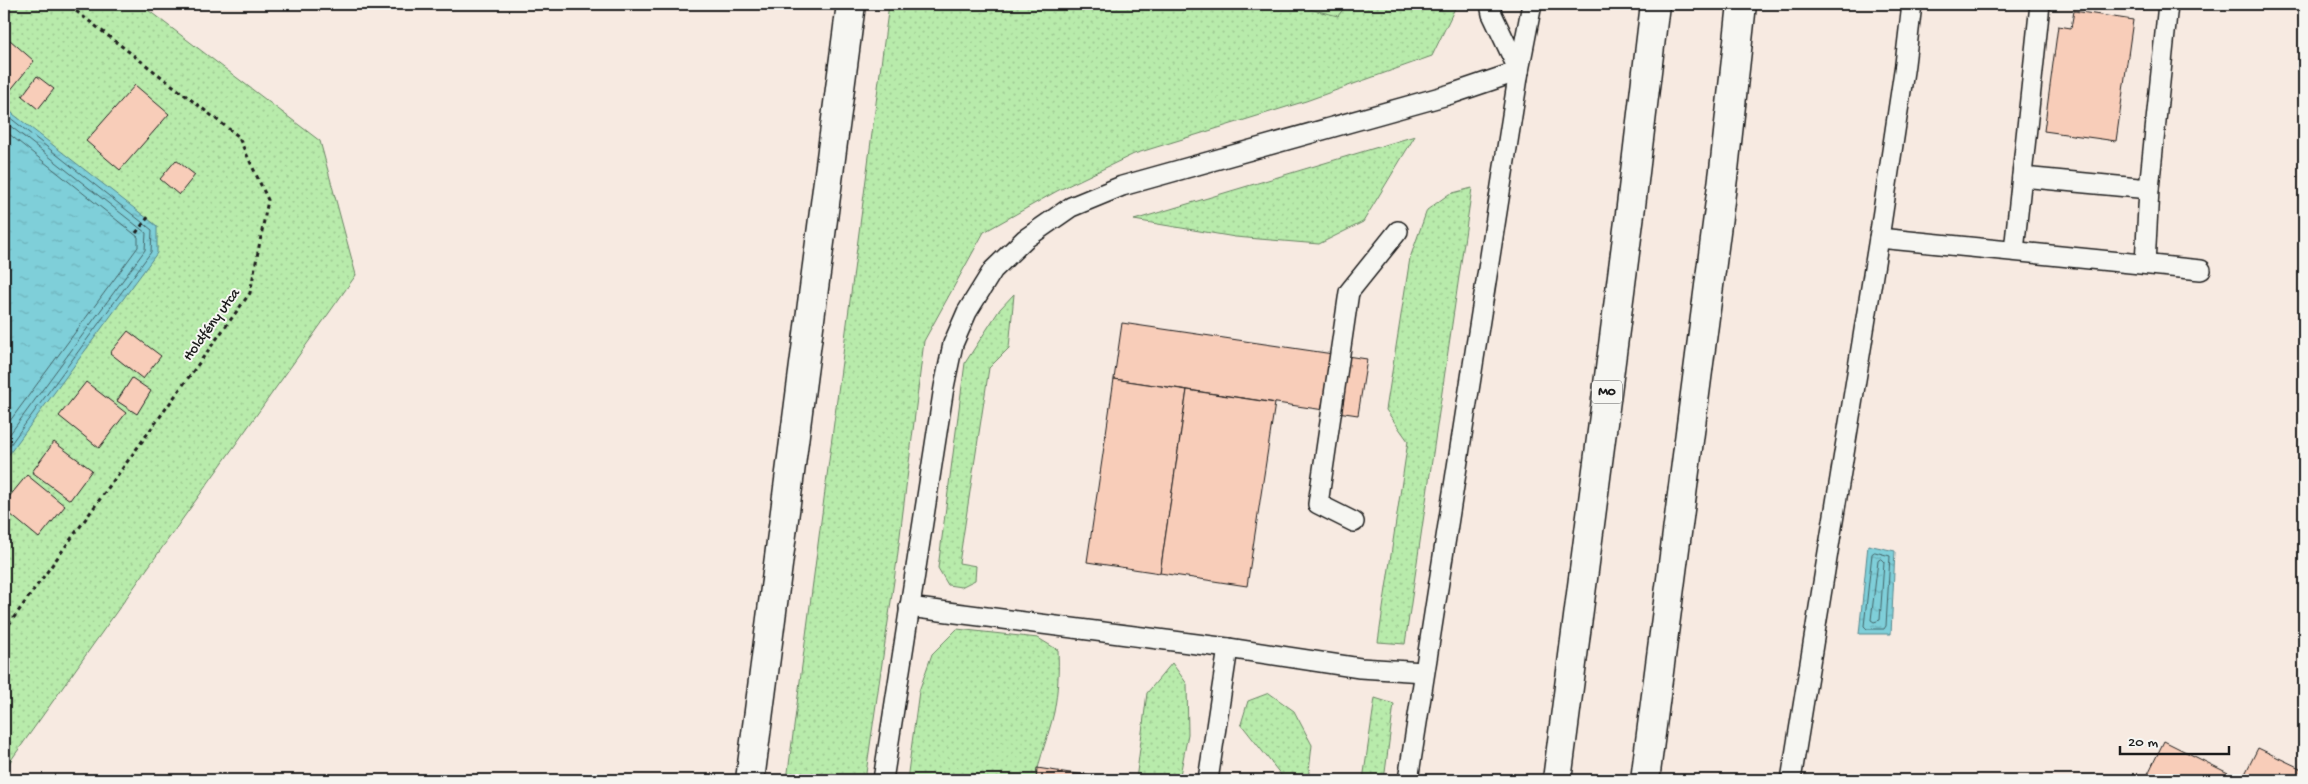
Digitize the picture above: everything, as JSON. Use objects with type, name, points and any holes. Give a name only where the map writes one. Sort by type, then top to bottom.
[{"type":"highway","points":[[750,780],[851,4]]},
{"type":"highway","name":"M0","points":[[1557,780],[1631,206],[1654,4]]},
{"type":"highway","points":[[1645,780],[1724,170],[1742,4]]},
{"type":"lane","points":[[1490,4],[1492,14],[1519,71]]},
{"type":"lane","points":[[1408,780],[1519,71],[1532,4]]},
{"type":"lane","points":[[1791,780],[1879,238],[1912,4]]},
{"type":"lane","points":[[2014,251],[2040,4]]},
{"type":"lane","points":[[2145,264],[2149,189],[2168,4]]},
{"type":"lane","points":[[883,780],[944,387],[953,344],[967,312],[993,270],[1025,239],[1071,207],[1122,186],[1442,96],[1519,71]]},
{"type":"lane","points":[[2022,177],[2149,189]]},
{"type":"lane","points":[[1354,522],[1318,504],[1349,292],[1398,231]]},
{"type":"lane","points":[[1879,238],[2201,270]]},
{"type":"lane","points":[[910,607],[1228,648],[1360,668],[1424,672]]},
{"type":"lane","points":[[1208,780],[1228,648]]},
{"type":"path","name":"Holdfény utca","points":[[4,631],[250,293],[268,200],[238,136],[67,4]]},
{"type":"path","points":[[136,233],[149,216]]},
{"type":"green space","points":[[4,4],[140,4],[320,141],[356,275],[4,770]]},
{"type":"green space","points":[[889,4],[1457,4],[1432,56],[1306,101],[1134,154],[1057,191],[984,232],[924,341],[897,560],[865,780],[787,780]]},
{"type":"green space","points":[[1289,4],[1347,4],[1338,16]]},
{"type":"green space","points":[[1415,136],[1363,222],[1319,244],[1235,237],[1134,220]]},
{"type":"green space","points":[[1472,188],[1405,644],[1378,642],[1408,441],[1386,410],[1410,258],[1427,210],[1449,194]]},
{"type":"green space","points":[[1014,294],[1009,348],[989,368],[959,563],[976,566],[975,580],[961,587],[948,585],[938,568],[965,363],[1000,309]]},
{"type":"green space","points":[[957,629],[1038,638],[1058,650],[1058,681],[1055,704],[1036,780],[907,780],[919,691],[932,654]]},
{"type":"green space","points":[[1172,663],[1187,684],[1188,734],[1179,780],[1136,780],[1147,693]]},
{"type":"green space","points":[[1269,693],[1294,711],[1312,745],[1308,780],[1285,780],[1241,724],[1248,701]]},
{"type":"green space","points":[[1375,698],[1394,704],[1384,780],[1363,780]]},
{"type":"water","points":[[4,107],[157,226],[157,253],[4,461]]},
{"type":"water","points":[[1868,545],[1895,551],[1891,634],[1859,634]]},
{"type":"building","points":[[2074,11],[2133,20],[2116,141],[2044,131],[2058,26],[2071,28]]},
{"type":"building","points":[[10,40],[34,61],[9,92],[4,88],[4,48]]},
{"type":"building","points":[[37,76],[54,89],[38,109],[22,96]]},
{"type":"building","points":[[135,85],[169,114],[120,170],[86,141]]},
{"type":"building","points":[[176,160],[195,175],[179,195],[160,179]]},
{"type":"building","points":[[1122,323],[1367,359],[1358,415],[1114,379]]},
{"type":"building","points":[[128,331],[161,356],[143,379],[110,353]]},
{"type":"building","points":[[132,378],[151,391],[137,414],[117,401]]},
{"type":"building","points":[[1114,379],[1187,390],[1160,573],[1087,562]]},
{"type":"building","points":[[86,382],[126,413],[99,448],[59,416]]},
{"type":"building","points":[[1187,390],[1275,403],[1247,586],[1160,573]]},
{"type":"building","points":[[54,442],[92,470],[70,500],[32,472]]},
{"type":"building","points":[[27,475],[65,506],[39,538],[4,509],[4,503]]},
{"type":"building","points":[[2164,741],[2242,780],[2145,780]]},
{"type":"building","points":[[2258,748],[2304,770],[2303,780],[2242,780]]},
{"type":"building","points":[[1037,768],[1070,773],[1123,780],[1036,780]]}]
